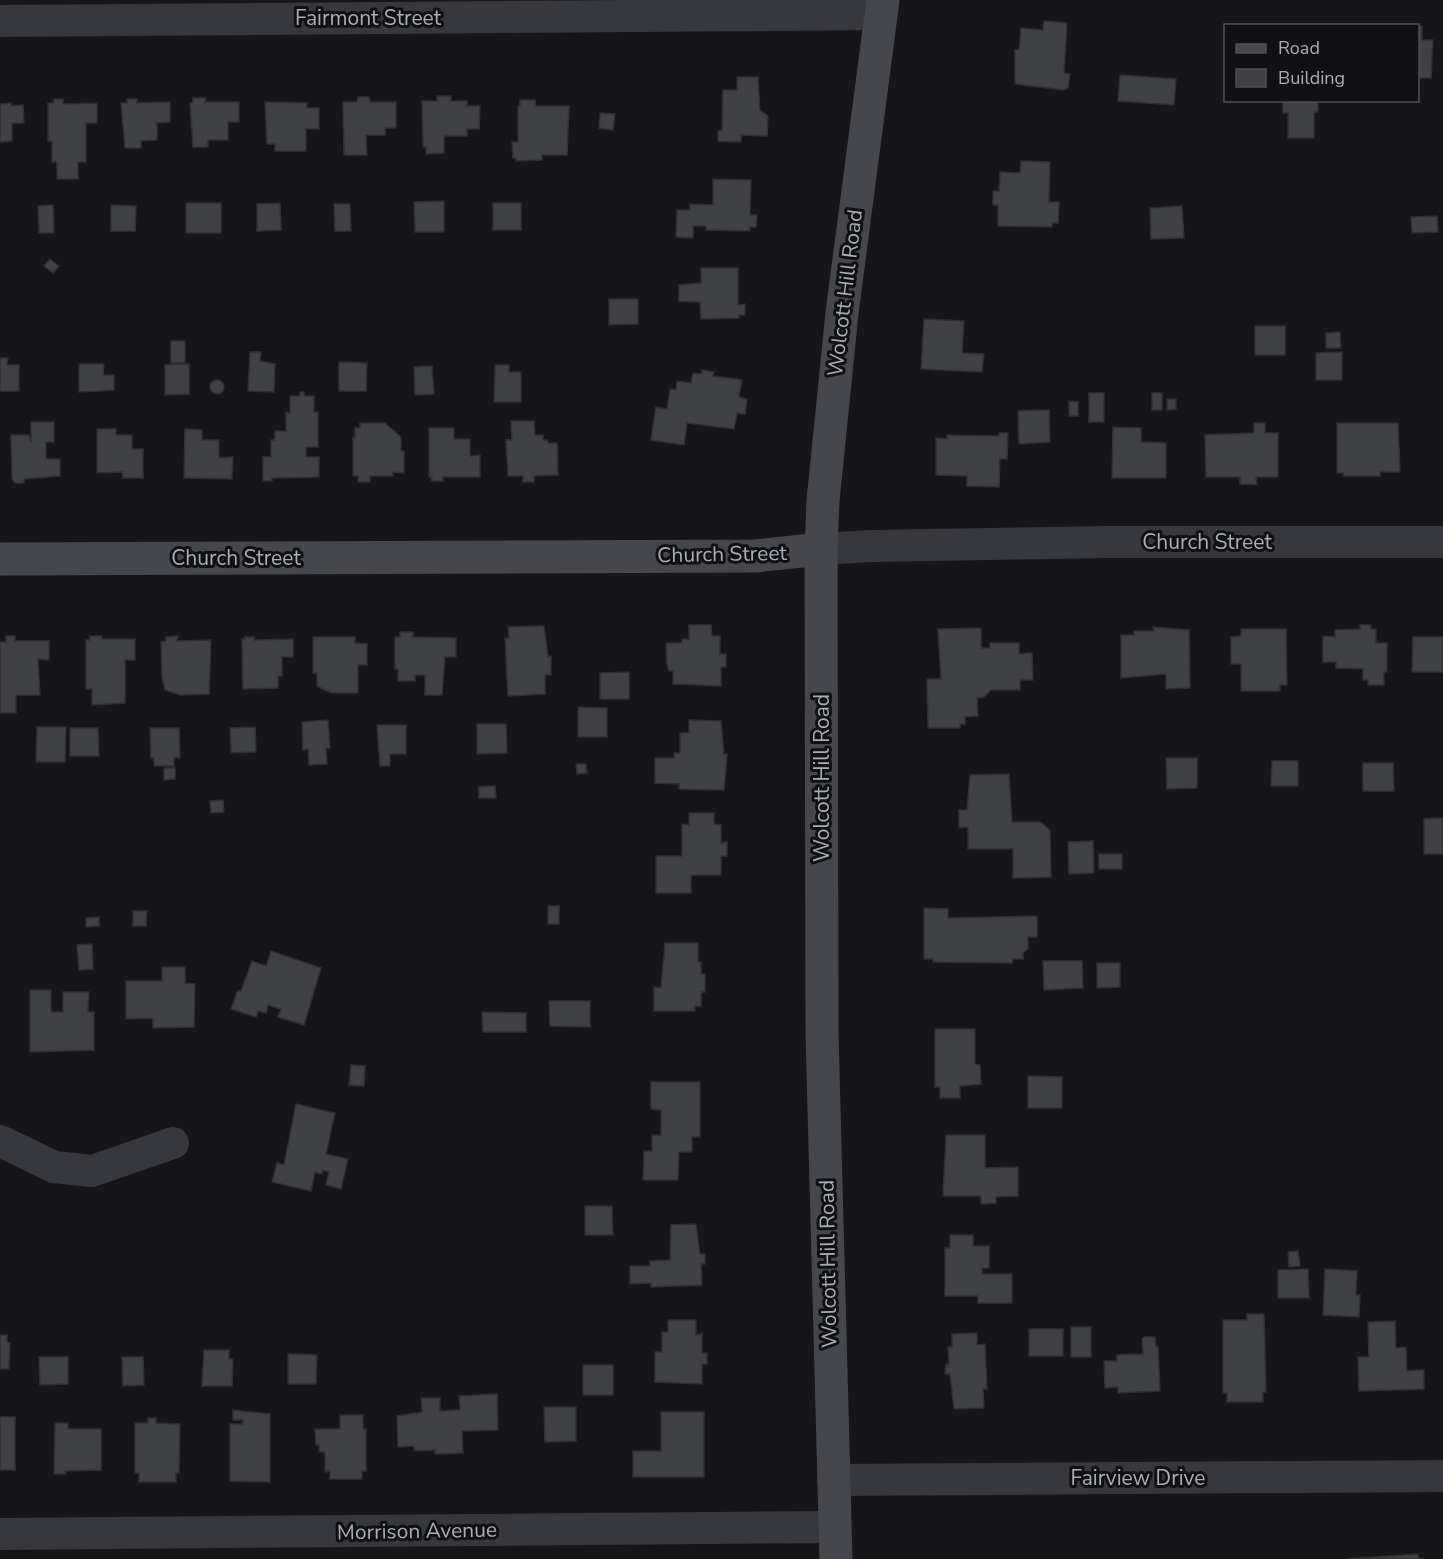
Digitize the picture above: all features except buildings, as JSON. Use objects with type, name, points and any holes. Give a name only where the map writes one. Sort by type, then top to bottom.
[{"type":"street","name":"Fairmont Street","points":[[0,21],[64,10],[882,7]]},
{"type":"street","name":"Wolcott Hill Road","points":[[836,1559],[822,1022],[821,549],[824,490],[842,313],[882,7]]},
{"type":"street","name":"Church Street","points":[[0,559],[755,555],[871,546],[1109,542],[1443,542]]},
{"type":"street","points":[[0,1141],[54,1167],[92,1171],[173,1143]]},
{"type":"street","name":"Fairview Drive","points":[[833,1480],[1443,1476]]},
{"type":"street","name":"Morrison Avenue","points":[[0,1534],[834,1527]]}]
